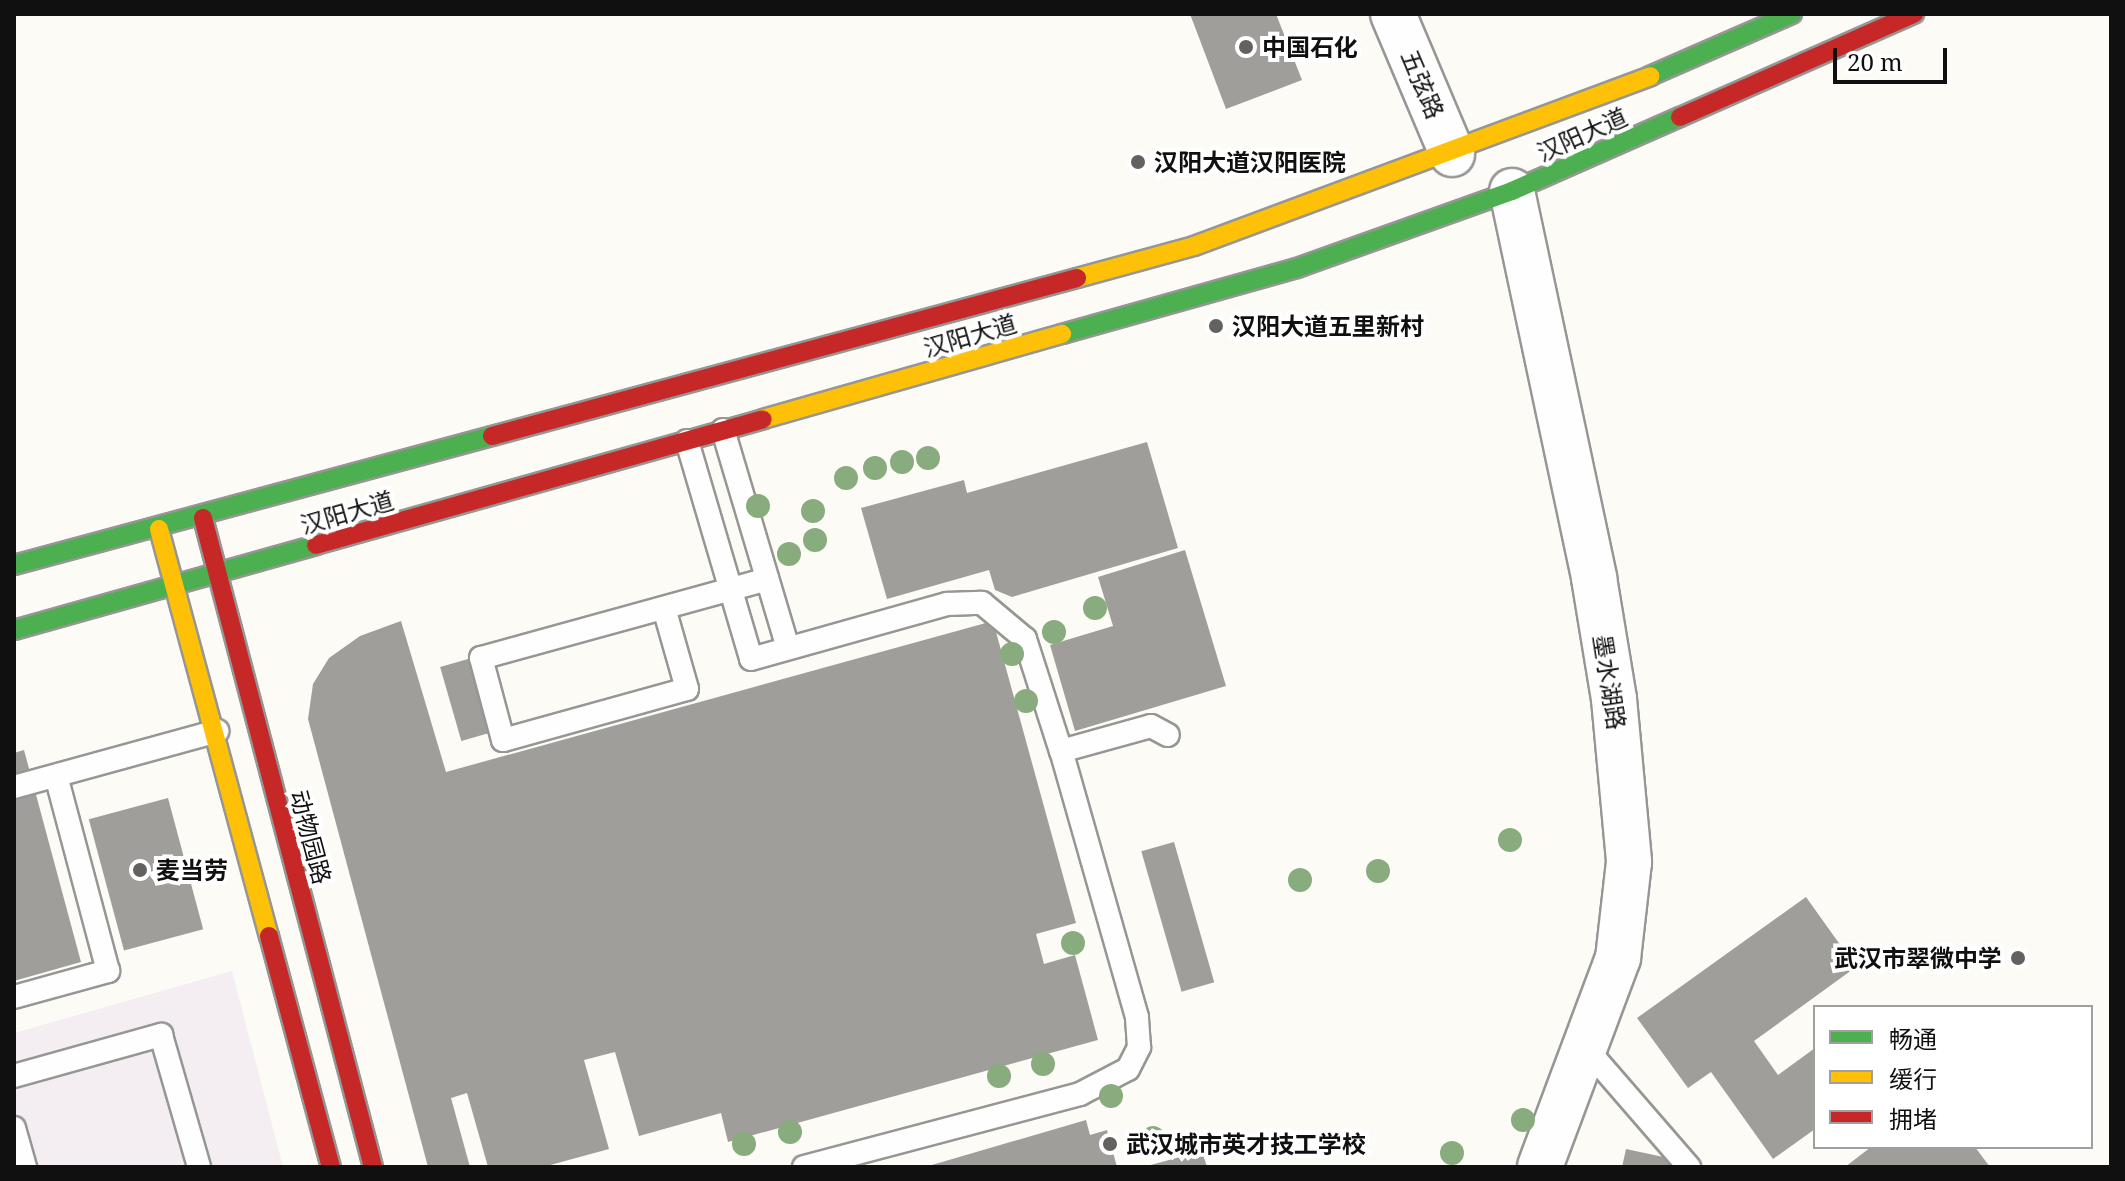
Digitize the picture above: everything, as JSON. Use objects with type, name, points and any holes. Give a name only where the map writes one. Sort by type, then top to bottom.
[{"type":"main road","name":"汉阳大道","points":[[14,565],[203,518],[1194,246],[1598,99],[1792,14]]},
{"type":"main road","name":"汉阳大道","points":[[14,630],[1297,268],[1512,191],[1914,14]]},
{"type":"main road","name":"动物园路","points":[[203,518],[373,1167]]},
{"type":"main road","points":[[159,529],[217,731],[331,1167]]},
{"type":"street","name":"五弦路","points":[[1393,14],[1452,154]]},
{"type":"street","name":"墨水湖路","points":[[1512,191],[1594,578],[1624,784],[1629,862],[1623,931],[1585,1047],[1540,1167]]},
{"type":"lane","points":[[723,430],[788,648]]},
{"type":"lane","points":[[687,441],[751,659],[947,604],[982,603],[1025,639],[1061,751],[1137,1017],[1136,1058],[1116,1079],[1091,1090],[804,1167]]},
{"type":"lane","points":[[664,608],[687,689],[503,740],[481,658],[767,579]]},
{"type":"lane","points":[[1061,751],[1151,726],[1168,735]]},
{"type":"lane","points":[[14,787],[217,731]]},
{"type":"lane","points":[[14,997],[108,971],[56,776]]},
{"type":"lane","points":[[14,1076],[161,1035],[199,1167]]},
{"type":"lane","points":[[1585,1047],[1689,1167]]},
{"type":"lane","points":[[14,1128],[25,1167]]},
{"type":"shaded area","points":[[232,971],[283,1167],[14,1167],[14,1033]]},
{"type":"building","name":"中国石化","points":[[1190,14],[1276,14],[1302,80],[1226,109]]},
{"type":"building","points":[[1147,442],[1178,548],[1012,597],[995,590],[989,570],[887,599],[861,508],[964,480],[967,493]]},
{"type":"building","points":[[1185,550],[1226,686],[1075,731],[1050,645],[1113,626],[1098,577]]},
{"type":"building","points":[[401,621],[446,772],[993,621],[1076,923],[1036,934],[1044,964],[1075,955],[1098,1040],[728,1142],[721,1113],[639,1136],[615,1052],[584,1060],[609,1149],[543,1167],[488,1167],[467,1093],[451,1098],[470,1167],[428,1167],[308,719],[313,684],[329,658],[360,636]]},
{"type":"building","points":[[468,659],[489,733],[461,741],[440,667]]},
{"type":"building","points":[[24,750],[81,962],[14,981],[14,753]]},
{"type":"building","points":[[168,798],[203,929],[124,951],[89,819]]},
{"type":"building","points":[[1174,842],[1214,982],[1182,992],[1141,851]]},
{"type":"building","points":[[1806,897],[1856,967],[1754,1041],[1778,1075],[1813,1049],[1813,1130],[1773,1159],[1711,1072],[1688,1088],[1637,1018]]},
{"type":"building","points":[[1086,1120],[1090,1135],[1107,1130],[1117,1167],[925,1167]]},
{"type":"building","points":[[1626,1149],[1668,1158],[1674,1167],[1622,1167]]},
{"type":"building","points":[[1868,1149],[1976,1149],[1990,1167],[1845,1167]]},
{"type":"building","points":[[1202,1151],[1207,1167],[1147,1167],[1147,1166]]},
{"type":"traffic: fast","points":[[1650,76],[1792,14]]},
{"type":"traffic: fast","points":[[1062,334],[1297,268],[1512,191],[1680,117]]},
{"type":"traffic: fast","points":[[14,565],[492,436]]},
{"type":"traffic: fast","points":[[14,630],[316,545]]},
{"type":"traffic: slow","points":[[1077,278],[1194,246],[1650,76]]},
{"type":"traffic: slow","points":[[763,419],[1062,334]]},
{"type":"traffic: slow","points":[[159,529],[269,936]]},
{"type":"traffic: jam","points":[[1680,117],[1914,14]]},
{"type":"traffic: jam","points":[[492,436],[1077,278]]},
{"type":"traffic: jam","points":[[316,545],[763,419]]},
{"type":"traffic: jam","points":[[203,518],[373,1167]]},
{"type":"traffic: jam","points":[[269,936],[331,1167]]},
{"type":"place","name":"中国石化","points":[[1246,47]]},
{"type":"place","name":"汉阳大道汉阳医院","points":[[1138,162]]},
{"type":"place","name":"汉阳大道五里新村","points":[[1216,326]]},
{"type":"place","name":"麦当劳","points":[[140,870]]},
{"type":"place","name":"武汉市翠微中学","points":[[2018,958]]},
{"type":"place","name":"武汉城市英才技工学校","points":[[1110,1144]]}]
